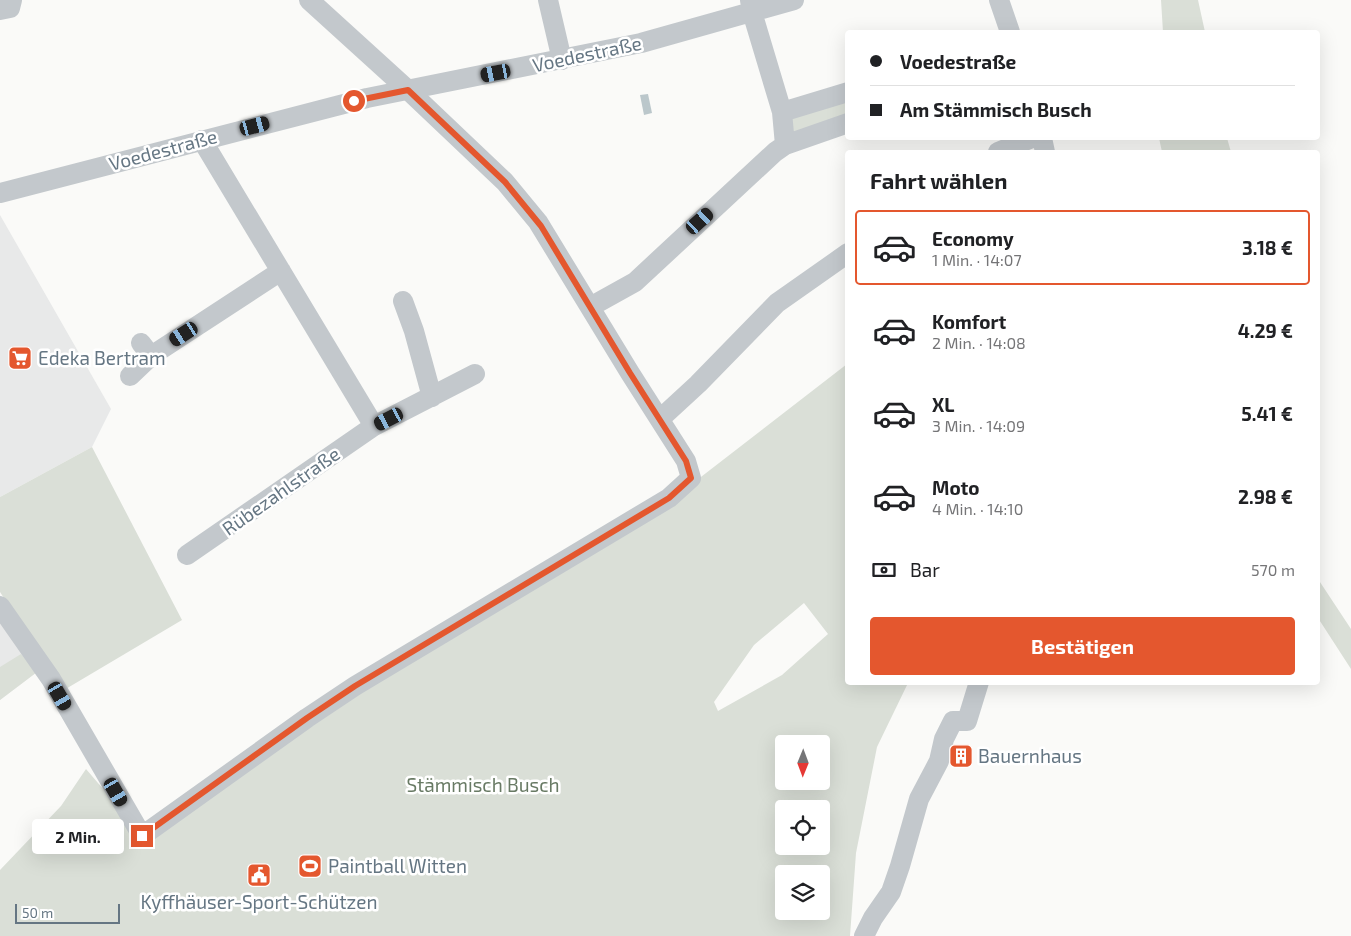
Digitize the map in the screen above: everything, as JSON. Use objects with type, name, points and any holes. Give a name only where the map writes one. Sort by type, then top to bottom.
[{"type":"street","points":[[0,10],[10,8],[12,0]]},
{"type":"street","points":[[0,606],[51,679],[142,836],[355,686],[669,498],[691,478],[686,461],[541,226],[510,188],[408,90],[309,0]]},
{"type":"street","points":[[548,0],[562,60]]},
{"type":"street","name":"Voedestraße","points":[[0,193],[369,97],[562,60],[644,42],[751,6],[794,0]]},
{"type":"street","points":[[999,0],[1009,30]]},
{"type":"street","points":[[751,6],[782,112],[785,145]]},
{"type":"street","points":[[782,112],[845,93]]},
{"type":"street","points":[[590,307],[635,282],[764,160],[785,145],[845,124]]},
{"type":"street","points":[[202,140],[374,426]]},
{"type":"street","points":[[1003,150],[1027,140]]},
{"type":"street","points":[[660,420],[777,304],[845,255]]},
{"type":"street","points":[[130,376],[146,349],[281,271]]},
{"type":"street","points":[[403,301],[414,331],[432,397]]},
{"type":"street","name":"Rübezahlstraße","points":[[187,555],[374,426],[475,374]]},
{"type":"street","points":[[864,936],[873,918],[891,892],[900,866],[910,823],[919,799],[939,761],[944,739],[953,721],[967,721],[978,685]]},
{"type":"shaded area","points":[[648,94],[652,113],[644,115],[640,95]]},
{"type":"shaded area","points":[[0,215],[111,409],[92,447],[0,497]]},
{"type":"shaded area","points":[[0,618],[37,672],[0,700]]},
{"type":"green space","points":[[1161,0],[1198,0],[1205,30],[1163,30]]},
{"type":"green space","points":[[845,100],[845,120],[798,135],[792,130],[792,115]]},
{"type":"green space","points":[[1159,140],[1228,140],[1230,150],[1162,150]]},
{"type":"green space","name":"Stämmisch Busch","points":[[845,366],[845,685],[907,685],[877,747],[856,853],[850,936],[0,936],[0,870],[61,806],[86,769],[146,839],[405,658],[675,497]],"holes":[[[804,603],[828,634],[782,675],[718,711],[714,702],[754,645]]]},
{"type":"green space","points":[[92,447],[182,620],[64,690],[0,592],[0,497]]},
{"type":"green space","points":[[1320,582],[1351,629],[1351,669],[1320,621]]},
{"type":"green space","points":[[21,654],[37,672],[0,700],[0,667]]},
{"type":"place","name":"Edeka Bertram","points":[[20,358]]},
{"type":"place","name":"Bauernhaus","points":[[961,756]]},
{"type":"place","name":"Paintball Witten","points":[[310,866]]},
{"type":"place","name":"Kyffhäuser-Sport-Schützen","points":[[259,875]]},
{"type":"route","points":[[142,836],[355,686],[669,498],[691,478],[686,461],[541,226],[505,182],[408,90],[354,101]]}]
